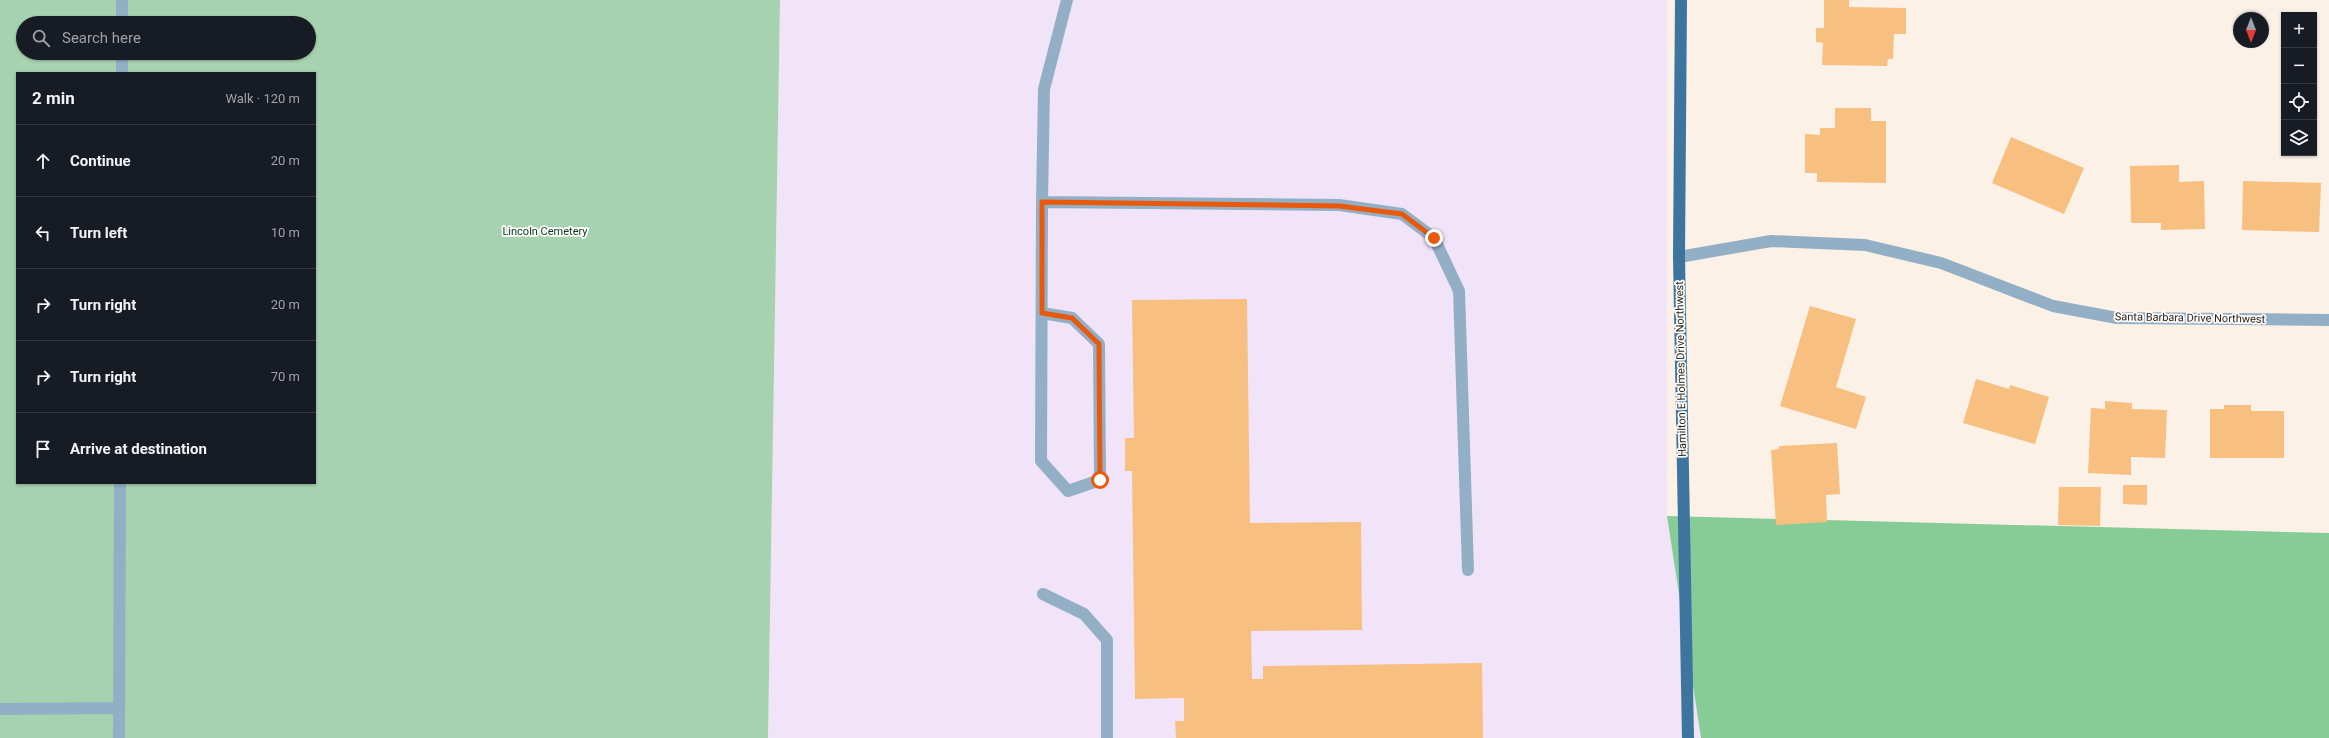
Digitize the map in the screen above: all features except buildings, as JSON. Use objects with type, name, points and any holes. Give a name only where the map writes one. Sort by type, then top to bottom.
[{"type":"main road","name":"Hamilton E Holmes Drive Northwest","points":[[1681,0],[1679,257],[1688,738]]},
{"type":"street","points":[[122,0],[122,16]]},
{"type":"street","points":[[1042,313],[1072,318],[1099,344],[1100,480],[1068,491],[1041,461],[1042,202],[1044,89],[1067,0]]},
{"type":"street","points":[[122,60],[122,72]]},
{"type":"street","points":[[1042,202],[1339,206],[1402,214],[1434,238],[1459,291],[1468,570]]},
{"type":"street","name":"Santa Barbara Drive Northwest","points":[[1679,257],[1771,241],[1864,245],[1941,263],[2053,306],[2117,318],[2329,320]]},
{"type":"street","points":[[119,738],[120,484]]},
{"type":"street","points":[[1043,594],[1084,614],[1107,640],[1107,738]]},
{"type":"street","points":[[0,709],[119,708]]},
{"type":"shaded area","points":[[780,0],[1667,0],[1667,516],[1701,738],[768,738]]},
{"type":"green space","name":"Lincoln Cemetery","points":[[0,0],[780,0],[768,738],[0,738]]},
{"type":"green space","points":[[1667,516],[2329,533],[2329,738],[1701,738]]},
{"type":"route","points":[[1100,480],[1099,344],[1072,318],[1042,313],[1042,202],[1339,206],[1402,214],[1434,238]]}]
